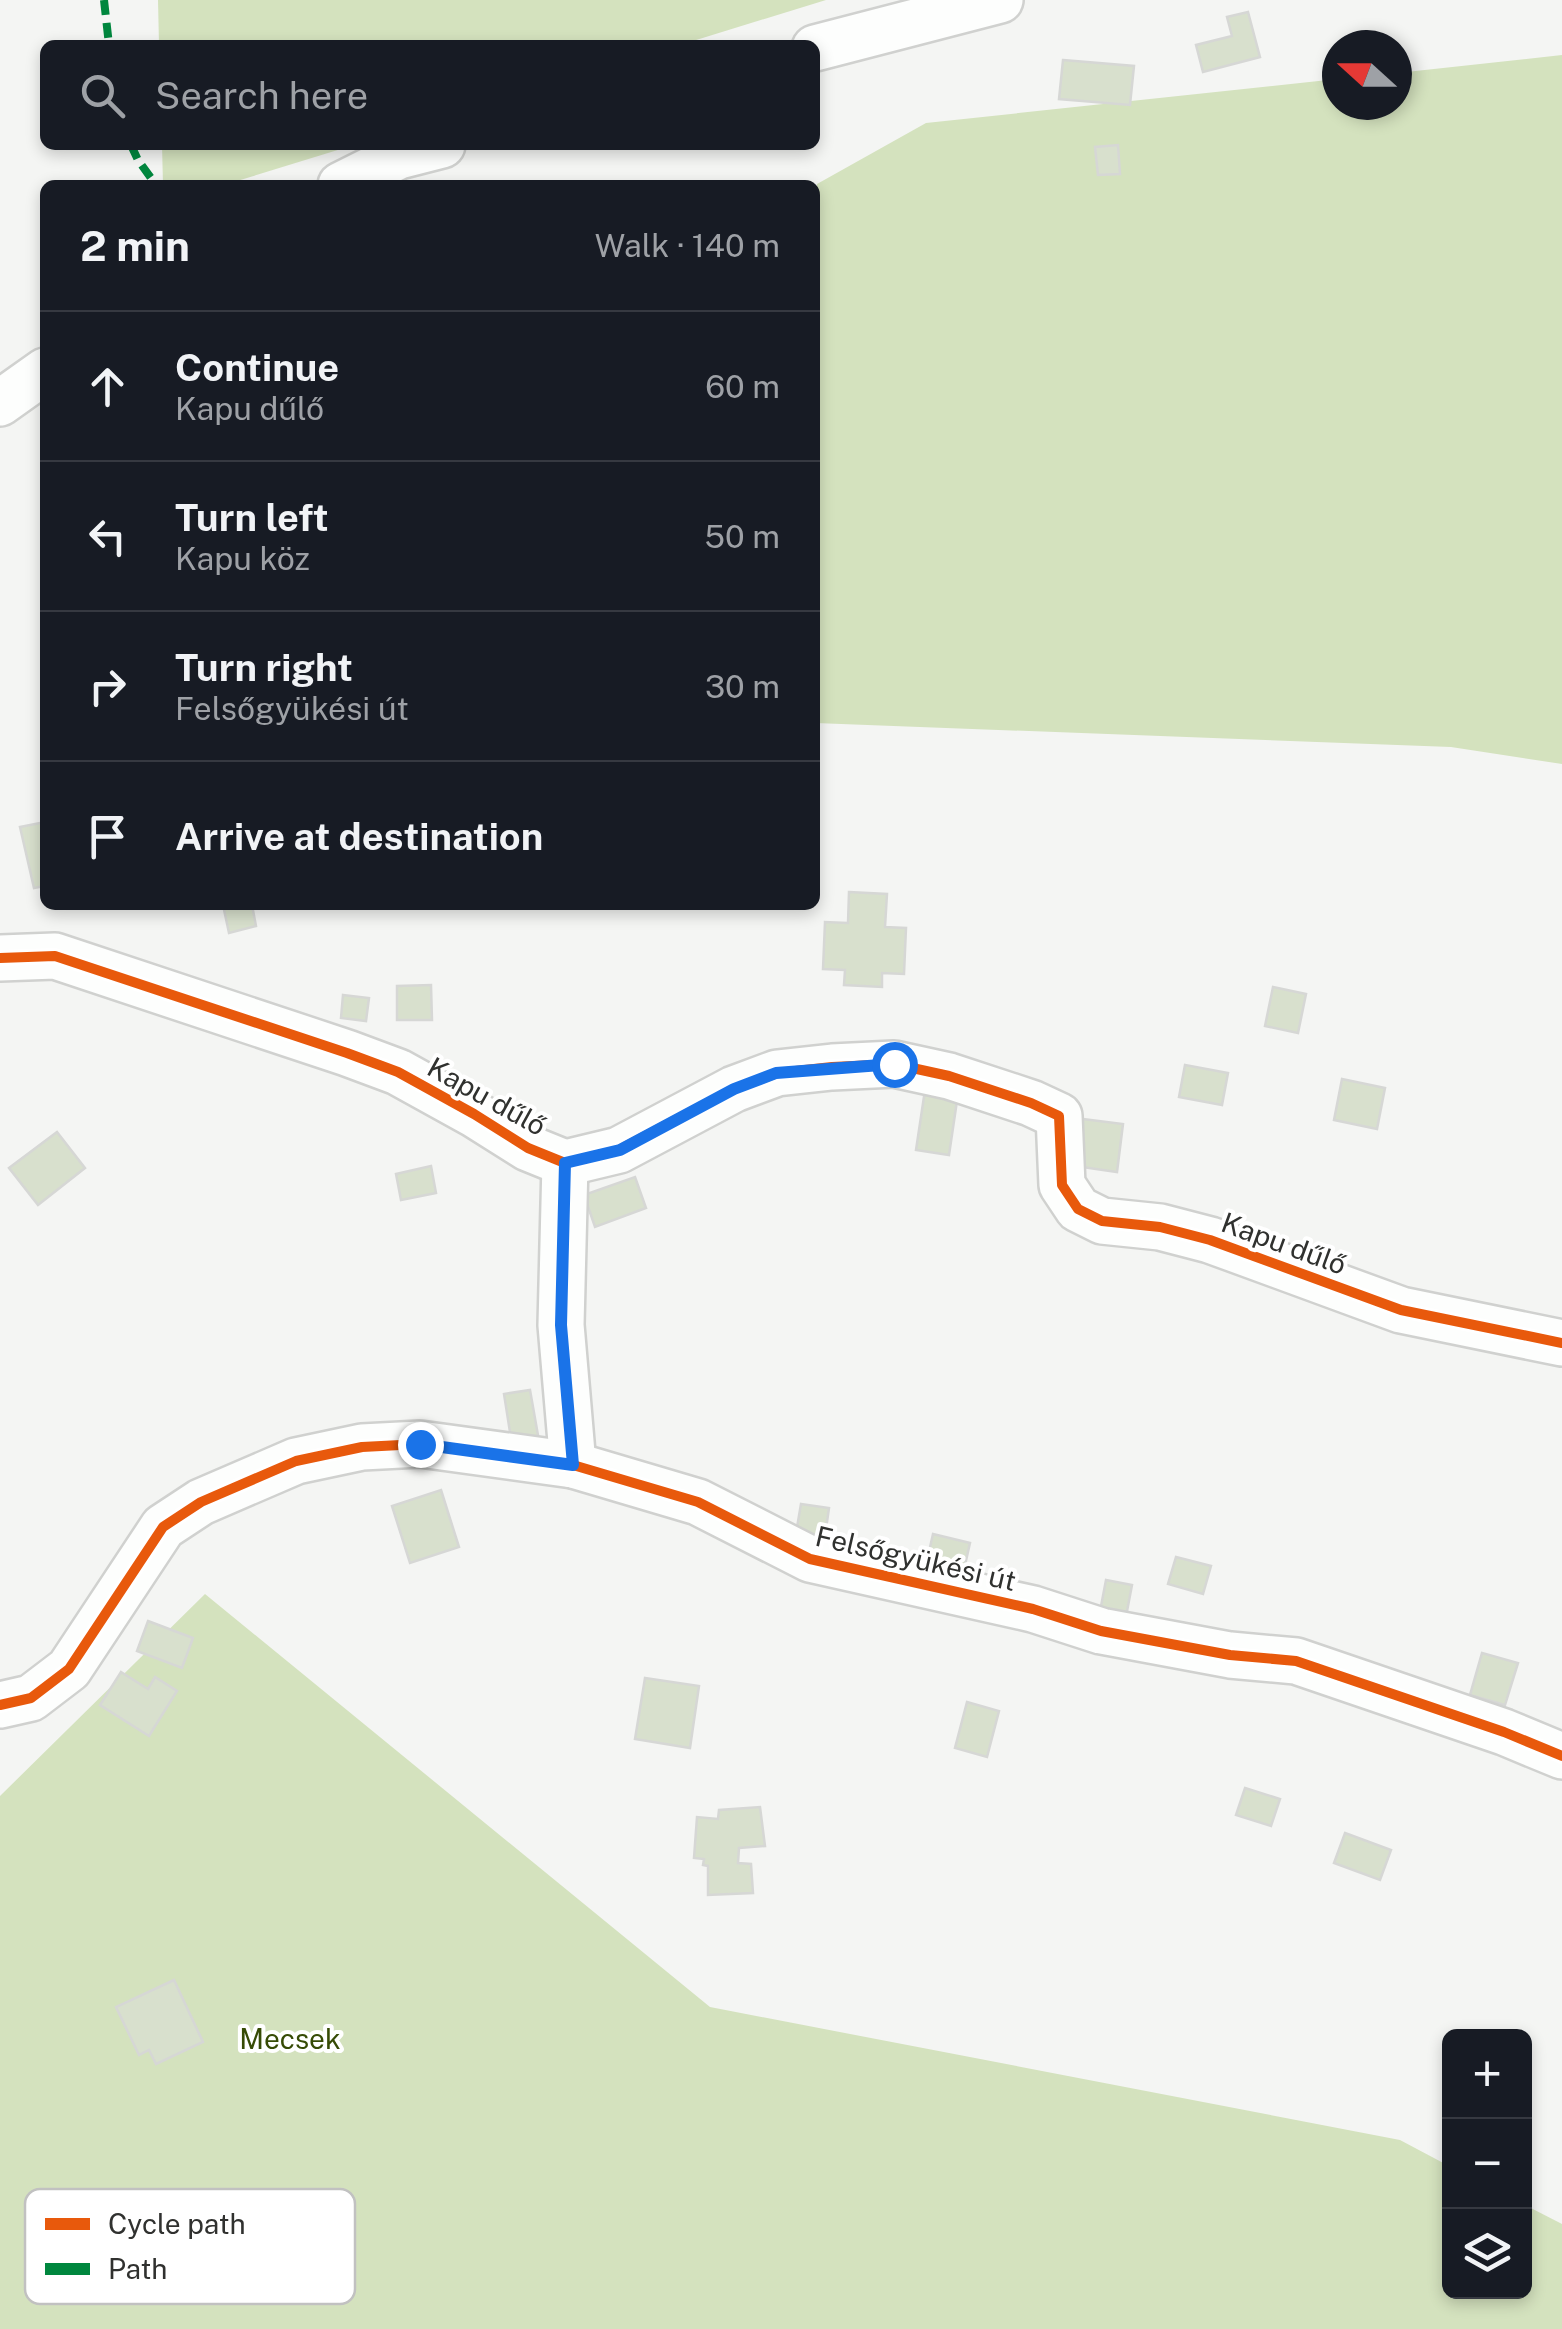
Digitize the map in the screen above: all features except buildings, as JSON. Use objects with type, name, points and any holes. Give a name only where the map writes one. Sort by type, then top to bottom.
[{"type":"street","points":[[820,47],[1000,0]]},
{"type":"street","points":[[351,180],[398,156],[422,150]]},
{"type":"street","points":[[0,402],[40,374]]},
{"type":"street","name":"Kapu dűlő","points":[[0,958],[55,956],[398,1072],[528,1148],[565,1163],[620,1150],[734,1089],[776,1073],[894,1064],[949,1076],[1059,1116],[1062,1185],[1078,1209],[1102,1221],[1160,1228],[1210,1240],[1401,1310],[1562,1343]]},
{"type":"street","points":[[565,1163],[561,1325],[573,1465]]},
{"type":"street","name":"Felsőgyükési út","points":[[0,1705],[31,1698],[69,1669],[163,1528],[201,1502],[296,1461],[362,1447],[420,1444],[573,1465],[698,1502],[810,1559],[1033,1608],[1100,1631],[1230,1655],[1296,1661],[1504,1732],[1562,1756]]},
{"type":"green space","points":[[158,0],[826,0],[696,40],[159,40]]},
{"type":"green space","points":[[1562,55],[1562,764],[1451,747],[820,723],[820,182],[926,123],[1322,81],[1322,120],[1412,120],[1412,71]]},
{"type":"green space","points":[[162,150],[338,150],[240,180],[163,180]]},
{"type":"green space","name":"Mecsek","points":[[205,1594],[710,2007],[1400,2140],[1442,2162],[1442,2299],[1532,2299],[1532,2209],[1562,2224],[1562,2329],[0,2329],[0,1796]]},
{"type":"marked path","points":[[104,0],[108,40]]},
{"type":"marked path","points":[[133,150],[152,180]]},
{"type":"cycle path","points":[[0,958],[55,956],[347,1053],[398,1072],[528,1148],[565,1163],[619,1150],[734,1089],[777,1073],[894,1064],[949,1076],[1059,1116],[1062,1185],[1078,1209],[1102,1221],[1160,1227],[1210,1240],[1401,1310],[1562,1343]]},
{"type":"cycle path","points":[[0,1705],[31,1698],[69,1669],[163,1527],[201,1502],[296,1461],[362,1447],[420,1444],[573,1465],[698,1502],[810,1559],[1033,1609],[1101,1631],[1230,1655],[1296,1661],[1504,1732],[1562,1756]]},
{"type":"route","points":[[420,1444],[573,1465],[561,1325],[565,1163],[620,1150],[734,1089],[776,1073],[894,1064]]}]
